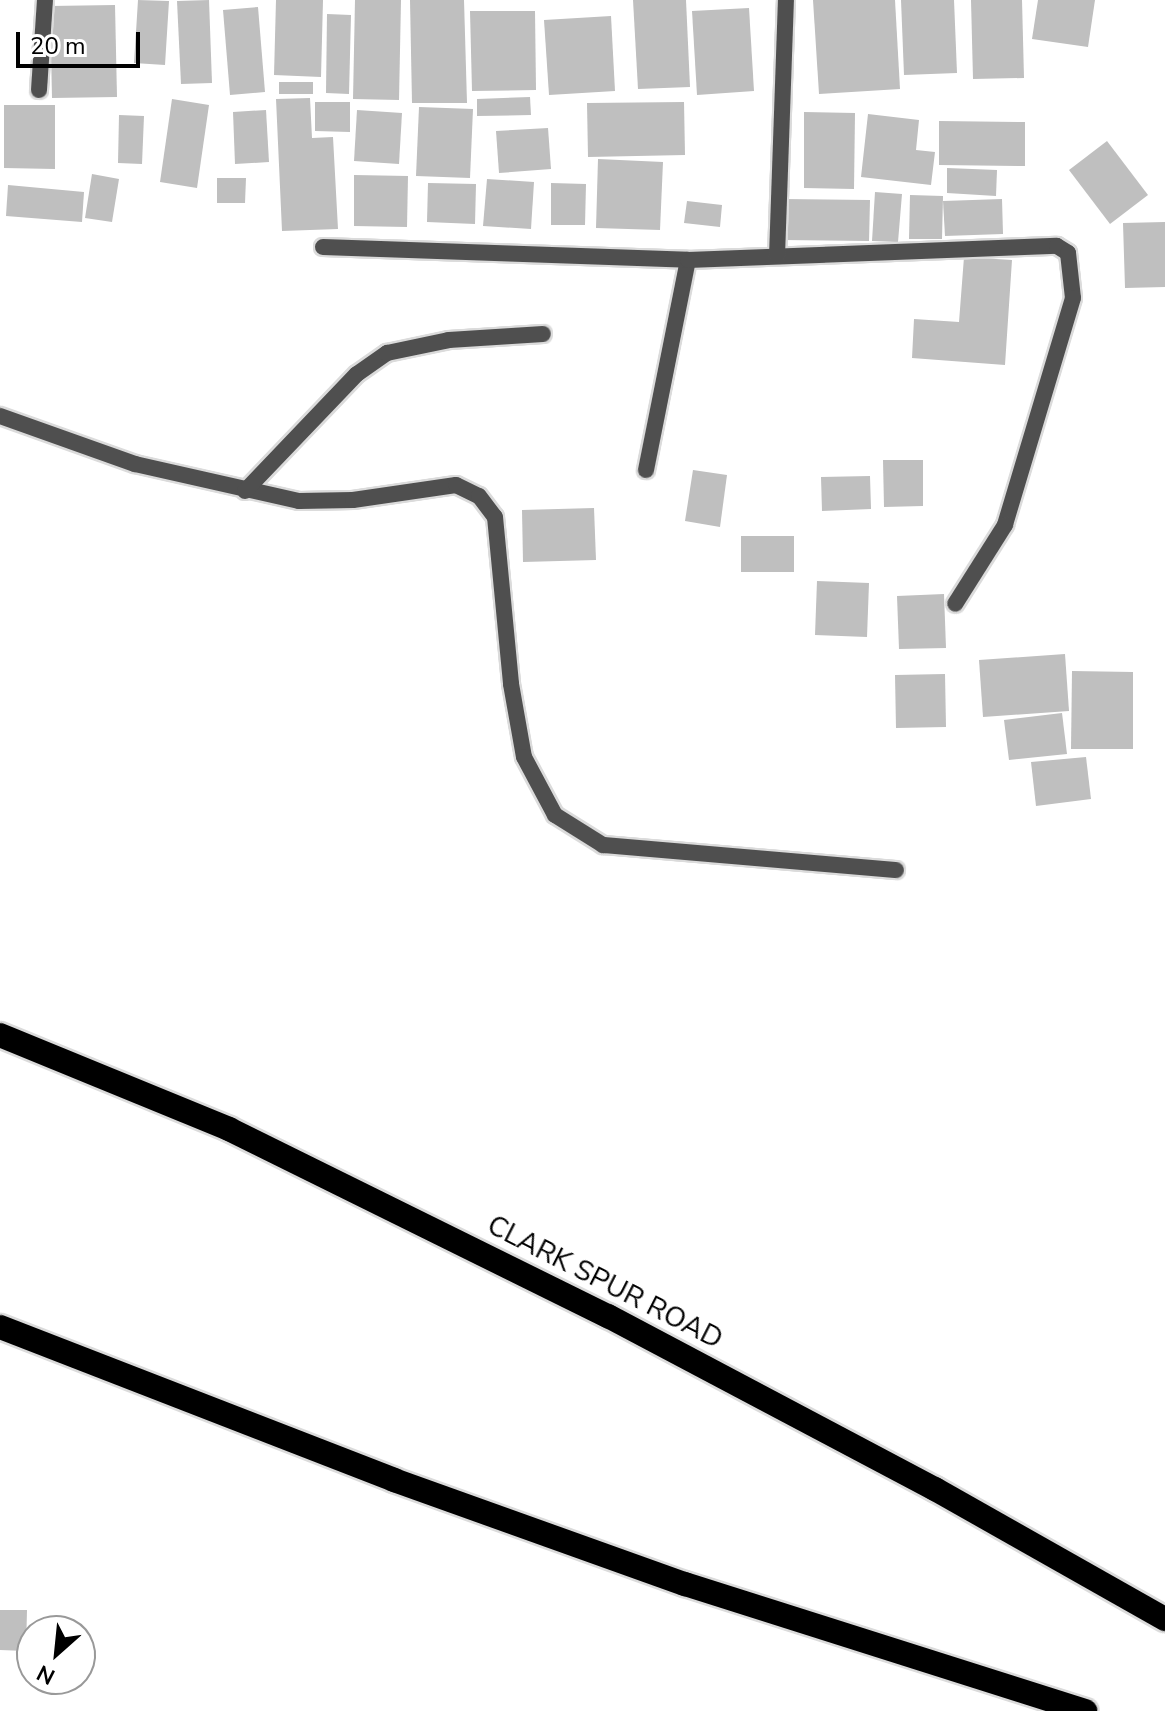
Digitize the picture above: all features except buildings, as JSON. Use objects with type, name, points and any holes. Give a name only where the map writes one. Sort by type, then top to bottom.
[{"type":"highway","name":"CLARK SPUR ROAD","points":[[0,1035],[229,1129],[608,1316],[1165,1619]]},
{"type":"highway","points":[[0,1327],[394,1480],[685,1584],[1085,1711]]},
{"type":"street","points":[[39,90],[45,0]]},
{"type":"street","points":[[777,256],[786,0]]},
{"type":"street","points":[[323,247],[688,260],[1057,246],[1068,253],[1073,298],[1005,525],[955,604]]},
{"type":"street","points":[[646,470],[688,260]]},
{"type":"street","points":[[245,491],[357,374],[387,353],[449,340],[543,334]]},
{"type":"street","points":[[0,416],[135,464],[299,501],[353,500],[456,485],[479,496],[495,517],[511,684],[524,757],[555,815],[603,845],[896,870]]}]
